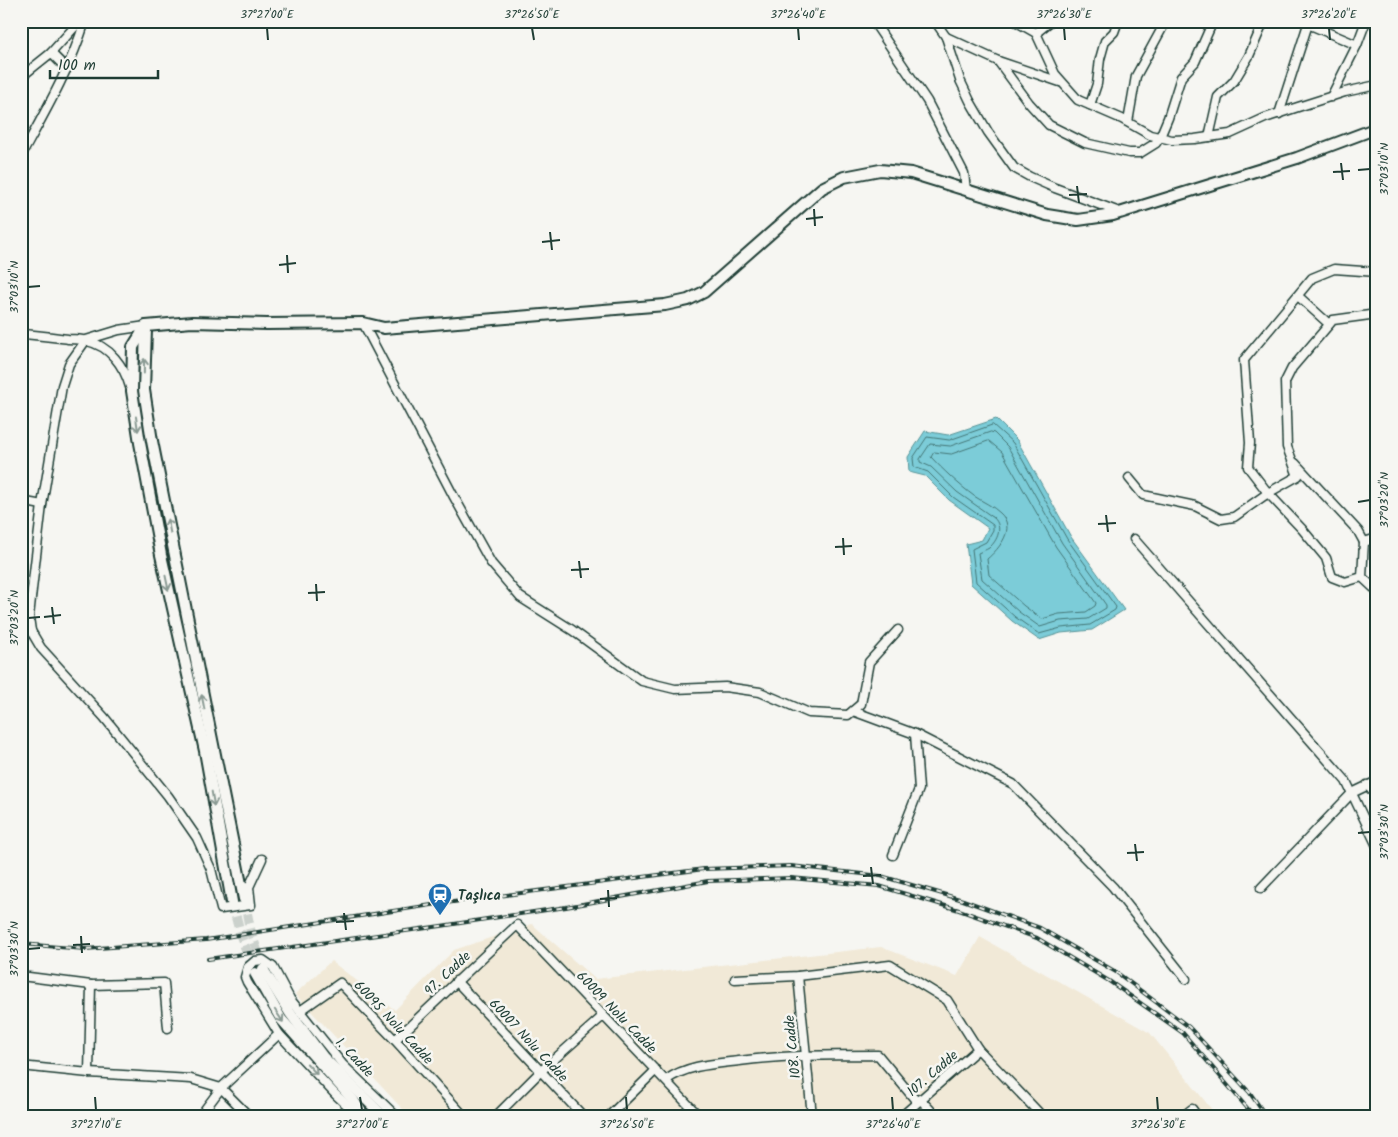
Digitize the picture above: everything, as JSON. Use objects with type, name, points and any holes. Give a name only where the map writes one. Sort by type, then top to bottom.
[{"type":"main road","points":[[146,326],[192,322],[267,324],[363,323],[384,328],[665,305],[688,300],[704,292],[822,188],[844,177],[880,170],[911,173],[1047,215],[1078,220],[1113,216],[1297,158],[1377,128]]},
{"type":"main road","points":[[146,326],[133,347],[132,391],[159,546],[205,751],[232,902]]},
{"type":"main road","points":[[146,326],[144,390],[152,441],[244,899]]},
{"type":"main road","points":[[364,1116],[353,1100],[281,1019],[259,971],[323,1057],[383,1116]]},
{"type":"street","points":[[21,77],[51,53],[80,21]]},
{"type":"street","points":[[21,156],[67,69],[85,21]]},
{"type":"street","points":[[873,21],[926,102],[964,174],[966,190]]},
{"type":"street","points":[[935,21],[946,37],[960,80],[970,101],[988,132],[1014,168],[1038,181],[1122,213]]},
{"type":"street","points":[[1015,21],[1036,33],[1055,74],[1078,100],[1128,122],[1150,135],[1172,140],[1230,134],[1279,114],[1331,97],[1377,85]]},
{"type":"street","points":[[1036,33],[1051,21]]},
{"type":"street","points":[[1090,105],[1097,84],[1100,59],[1105,40],[1114,32],[1118,21]]},
{"type":"street","points":[[1128,122],[1130,100],[1136,76],[1166,21]]},
{"type":"street","points":[[1187,21],[1193,21]]},
{"type":"street","points":[[998,61],[1029,103],[1049,125],[1085,143],[1130,153],[1140,153],[1156,143],[1160,137],[1181,77],[1195,62],[1213,21]]},
{"type":"street","points":[[1208,137],[1218,97],[1234,80],[1249,56],[1264,21]]},
{"type":"street","points":[[1331,97],[1357,45],[1366,21]]},
{"type":"street","points":[[1279,114],[1310,23],[1357,45]]},
{"type":"street","points":[[946,37],[998,61],[1062,82]]},
{"type":"street","points":[[51,53],[67,69]]},
{"type":"street","points":[[1362,576],[1345,582],[1332,577],[1326,558],[1268,493],[1248,467],[1250,443],[1244,360],[1312,278],[1334,269],[1377,272]]},
{"type":"street","points":[[1298,296],[1329,324]]},
{"type":"street","points":[[1128,478],[1143,495],[1195,506],[1221,518],[1234,517],[1268,493],[1298,476],[1287,447],[1285,382],[1292,368],[1333,320],[1377,314]]},
{"type":"street","points":[[363,323],[453,495],[491,563],[520,597],[572,630],[642,681],[675,689],[725,687],[760,692],[809,713],[848,715],[861,704],[869,662],[898,630]]},
{"type":"street","points":[[146,326],[119,330],[86,340],[69,364],[62,386],[42,505],[30,598],[31,631],[41,648],[104,717],[178,810],[197,838],[211,869],[221,909],[251,905],[249,887],[262,859]]},
{"type":"street","points":[[21,334],[86,340],[98,344],[109,351],[125,370],[132,391]]},
{"type":"street","points":[[1292,460],[1358,530],[1364,542],[1362,576],[1377,591]]},
{"type":"street","points":[[21,501],[42,505]]},
{"type":"street","points":[[1134,538],[1346,781],[1377,846]]},
{"type":"street","points":[[1364,542],[1377,538]]},
{"type":"street","points":[[21,627],[31,631]]},
{"type":"street","points":[[853,711],[915,734],[1014,784],[1113,888],[1186,979]]},
{"type":"street","points":[[893,855],[919,789],[915,734]]},
{"type":"street","points":[[1261,888],[1352,793],[1377,780]]},
{"type":"street","points":[[1367,786],[1377,796]]},
{"type":"street","name":"97. Cadde","points":[[395,1040],[517,925]]},
{"type":"street","name":"60009 Nolu Cadde","points":[[517,925],[699,1116]]},
{"type":"street","name":"1. Cadde","points":[[279,1034],[245,977],[248,967],[255,962],[263,960],[273,967],[290,999],[343,1065],[396,1116]]},
{"type":"street","points":[[735,979],[798,976],[890,964],[947,1000],[978,1049],[1042,1116]]},
{"type":"street","points":[[21,976],[91,985],[164,983],[168,1028]]},
{"type":"street","name":"108. Cadde","points":[[798,976],[812,1116]]},
{"type":"street","name":"60007 Nolu Cadde","points":[[456,981],[583,1116]]},
{"type":"street","name":"60095 Nolu Cadde","points":[[300,1011],[340,983],[464,1116]]},
{"type":"street","points":[[89,1073],[91,985]]},
{"type":"street","points":[[496,1116],[540,1071],[603,1016]]},
{"type":"street","points":[[200,1116],[221,1088],[279,1034],[336,1095],[359,1116]]},
{"type":"street","name":"107. Cadde","points":[[902,1116],[978,1049]]},
{"type":"street","points":[[666,1080],[681,1071],[702,1065],[806,1055],[878,1055],[936,1116]]},
{"type":"street","points":[[21,1066],[191,1080],[221,1088],[249,1116]]},
{"type":"street","points":[[609,1116],[656,1070]]},
{"type":"street","points":[[1183,1116],[1192,1109],[1197,1116]]},
{"type":"shaded area","points":[[532,924],[595,979],[881,947],[957,976],[980,937],[1150,1033],[1217,1116],[409,1116],[295,994],[331,961],[395,1010],[454,950]]},
{"type":"water","points":[[996,419],[1017,440],[1071,537],[1124,610],[1092,630],[1061,633],[1039,640],[1012,621],[971,584],[966,544],[982,540],[988,528],[949,500],[925,476],[909,472],[908,457],[925,431],[948,435]]},
{"type":"tunnel","points":[[244,899],[251,933],[263,968]]},
{"type":"tunnel","points":[[232,902],[241,936],[255,973]]},
{"type":"railway","points":[[21,944],[85,949],[206,940],[438,904],[704,869],[791,866],[881,876],[963,900],[1040,928],[1116,972],[1189,1027],[1250,1093],[1266,1116]]},
{"type":"railway","points":[[208,959],[566,907],[708,881],[791,878],[879,886],[959,910],[1037,938],[1109,981],[1183,1033],[1254,1116]]},
{"type":"place","name":"Taşlıca","points":[[440,916]]}]
